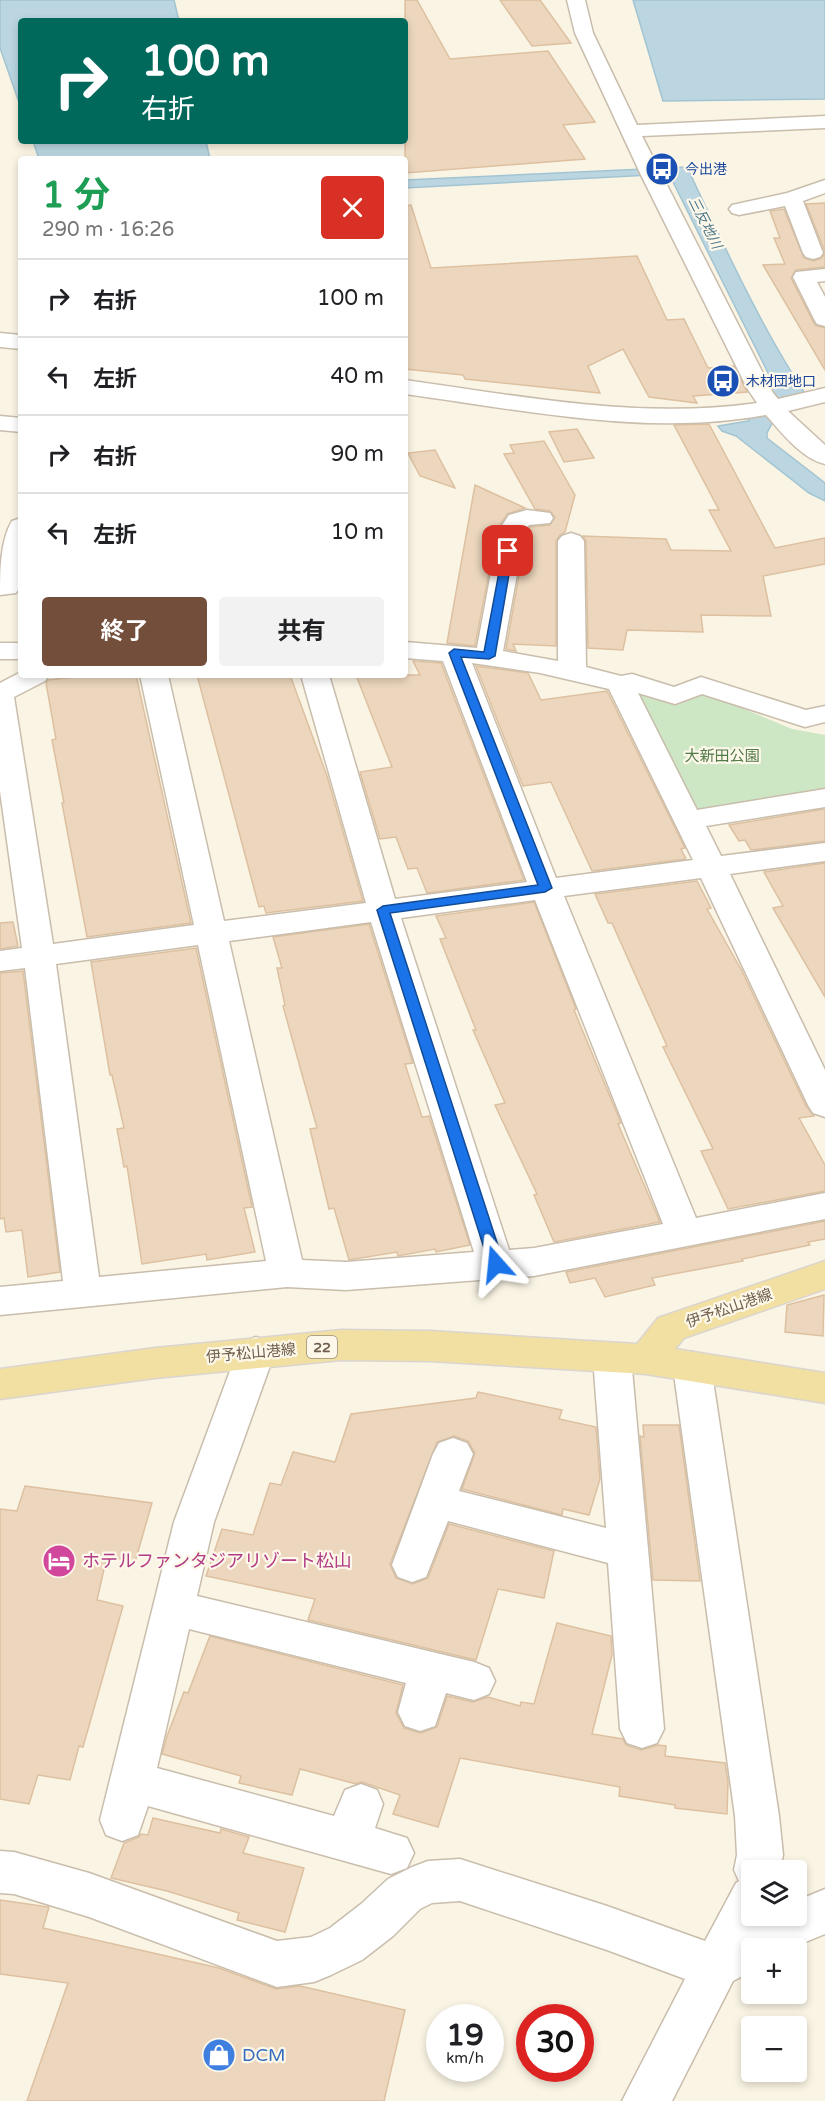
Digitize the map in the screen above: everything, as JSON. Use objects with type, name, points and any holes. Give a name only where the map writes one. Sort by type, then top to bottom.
[{"type":"main road","name":"伊予松山港線","points":[[629,1359],[671,1328],[825,1275]]},
{"type":"main road","name":"伊予松山港線","points":[[0,1384],[155,1363],[341,1345],[430,1346],[629,1359],[825,1388]]},
{"type":"street","points":[[576,0],[584,33],[732,340],[758,388],[772,408],[805,442],[825,457]]},
{"type":"street","points":[[630,131],[825,122]]},
{"type":"street","points":[[739,209],[792,198],[825,186]]},
{"type":"street","points":[[792,198],[815,230],[813,253]]},
{"type":"street","points":[[825,275],[804,277],[825,319]]},
{"type":"street","points":[[0,340],[18,342]]},
{"type":"street","points":[[408,387],[546,405],[651,414],[719,414],[772,408],[825,395]]},
{"type":"street","points":[[0,423],[18,425]]},
{"type":"street","points":[[489,656],[512,530],[518,520],[527,517],[541,518]]},
{"type":"street","points":[[0,587],[7,587],[18,539]]},
{"type":"street","points":[[572,670],[578,554]]},
{"type":"street","points":[[408,650],[489,656],[572,670],[620,684],[632,682],[675,696],[701,685],[805,719],[825,714]]},
{"type":"street","points":[[0,651],[18,651]]},
{"type":"street","points":[[454,653],[545,888],[685,1234]]},
{"type":"street","points":[[29,678],[0,694],[39,956],[83,1293]]},
{"type":"street","points":[[155,678],[287,1273]]},
{"type":"street","points":[[316,678],[383,910],[496,1264]]},
{"type":"street","points":[[620,684],[711,866],[825,1105]]},
{"type":"street","points":[[688,820],[825,798]]},
{"type":"street","points":[[0,961],[825,852]]},
{"type":"street","points":[[0,1301],[287,1273],[346,1276],[534,1262],[825,1206]]},
{"type":"street","points":[[256,1352],[194,1522],[126,1801],[354,1822],[392,1853]]},
{"type":"street","points":[[629,1359],[627,1551],[642,1729]]},
{"type":"street","points":[[692,1367],[757,1816],[759,1860]]},
{"type":"street","points":[[412,1564],[453,1454]]},
{"type":"street","points":[[436,1501],[627,1551]]},
{"type":"street","points":[[174,1608],[474,1681]]},
{"type":"street","points":[[420,1712],[431,1670]]},
{"type":"street","points":[[0,1872],[14,1873],[89,1895],[277,1964],[314,1959],[346,1944],[377,1920],[404,1894],[428,1882],[460,1880],[607,1928],[714,1967],[776,1932],[825,1911]]},
{"type":"street","points":[[646,2101],[741,1918]]},
{"type":"green space","name":"大新田公園","points":[[635,689],[699,690],[792,729],[825,735],[825,795],[691,813]]},
{"type":"water","points":[[0,0],[174,0],[178,18],[18,18],[18,99],[0,48]]},
{"type":"water","points":[[633,0],[825,0],[825,99],[663,101]]},
{"type":"water","points":[[34,144],[207,144],[209,156],[38,156]]},
{"type":"water","name":"三反地川","points":[[687,167],[757,312],[806,395],[785,399],[767,433],[767,438],[825,483],[825,501],[809,493],[736,436],[722,431],[718,426],[748,421],[764,397],[771,379],[669,174],[408,188],[408,180]]},
{"type":"building","points":[[405,0],[417,0],[450,59],[548,51],[595,122],[563,125],[585,159],[408,173],[405,144],[408,144],[408,18],[405,18]]},
{"type":"building","points":[[500,0],[540,0],[571,43],[532,46]]},
{"type":"building","points":[[825,203],[825,252],[806,204]]},
{"type":"building","points":[[411,205],[431,268],[637,256],[667,320],[684,319],[708,368],[734,366],[747,392],[693,396],[697,403],[649,397],[623,349],[588,366],[600,393],[465,379],[463,375],[408,369],[408,206]]},
{"type":"building","points":[[784,209],[804,258],[814,261],[822,258],[825,253],[825,267],[796,270],[791,278],[815,325],[825,328],[825,370],[763,265],[785,264],[774,238],[780,238],[770,211]]},
{"type":"building","points":[[709,424],[775,548],[825,538],[825,564],[763,576],[771,616],[701,615],[703,632],[627,630],[623,650],[588,648],[586,541],[583,536],[666,539],[671,550],[731,551],[709,510],[719,510],[674,425]]},
{"type":"building","points":[[577,429],[594,458],[564,462],[549,432]]},
{"type":"building","points":[[544,441],[575,495],[565,532],[556,541],[556,646],[513,644],[516,651],[506,649],[527,531],[530,527],[550,525],[555,517],[550,511],[535,509],[504,454],[514,453],[510,445]]},
{"type":"building","points":[[435,450],[455,488],[420,476],[408,453]]},
{"type":"building","points":[[475,485],[525,508],[507,514],[497,530],[475,646],[447,643]]},
{"type":"building","points":[[413,661],[441,663],[524,880],[427,893],[417,868],[408,869],[396,837],[380,839],[360,772],[392,767],[357,678],[408,678],[408,675],[420,675]]},
{"type":"building","points":[[476,666],[528,673],[541,700],[607,691],[685,848],[681,849],[686,859],[592,871],[551,782],[523,786]]},
{"type":"building","points":[[137,678],[191,923],[87,937],[52,740],[56,739],[46,683],[48,680]]},
{"type":"building","points":[[198,678],[291,678],[327,776],[363,901],[266,913],[264,906],[259,907]]},
{"type":"building","points":[[825,809],[825,841],[751,850],[745,840],[739,841],[729,825]]},
{"type":"building","points":[[825,863],[825,997],[773,908],[783,906],[764,872]]},
{"type":"building","points":[[697,881],[711,908],[707,909],[742,971],[806,1106],[814,1116],[799,1118],[825,1165],[825,1191],[728,1209],[701,1151],[713,1149],[663,1047],[667,1046],[612,923],[608,923],[595,894]]},
{"type":"building","points":[[534,902],[576,1009],[574,1010],[621,1123],[618,1124],[660,1222],[554,1242],[534,1195],[537,1194],[495,1105],[505,1103],[473,1030],[476,1030],[440,939],[446,938],[436,916]]},
{"type":"building","points":[[13,922],[18,946],[0,949],[0,923]]},
{"type":"building","points":[[369,924],[413,1063],[405,1064],[422,1117],[429,1116],[470,1245],[436,1252],[435,1249],[398,1256],[397,1252],[349,1260],[334,1208],[329,1209],[310,1129],[317,1128],[283,1006],[285,1005],[277,968],[282,968],[273,937]]},
{"type":"building","points":[[196,948],[252,1207],[244,1208],[255,1252],[207,1260],[206,1254],[142,1264],[127,1166],[124,1167],[117,1129],[124,1128],[112,1075],[110,1075],[91,962]]},
{"type":"building","points":[[23,971],[60,1272],[28,1277],[22,1230],[6,1232],[4,1218],[0,1219],[0,973]]},
{"type":"building","points":[[825,1221],[825,1239],[808,1242],[810,1245],[742,1259],[743,1261],[652,1278],[655,1285],[605,1297],[595,1278],[570,1283],[566,1272]]},
{"type":"building","points":[[824,1295],[823,1336],[785,1332],[787,1305]]},
{"type":"building","points":[[478,1392],[562,1410],[559,1419],[596,1427],[600,1479],[589,1515],[563,1509],[562,1515],[462,1489],[475,1453],[468,1441],[454,1436],[437,1442],[390,1564],[396,1578],[413,1584],[428,1578],[449,1524],[554,1551],[544,1598],[498,1589],[476,1660],[308,1620],[315,1599],[206,1576],[222,1529],[253,1535],[270,1483],[281,1485],[293,1452],[335,1462],[351,1414],[476,1398]]},
{"type":"building","points":[[643,1425],[679,1425],[700,1581],[653,1580],[640,1436],[644,1437]]},
{"type":"building","points":[[25,1486],[152,1503],[135,1562],[107,1556],[97,1600],[123,1606],[83,1747],[79,1746],[70,1780],[38,1775],[29,1804],[0,1799],[0,1509],[17,1511]]},
{"type":"building","points":[[557,1623],[611,1636],[612,1655],[592,1734],[623,1739],[626,1745],[641,1750],[658,1745],[666,1746],[665,1756],[725,1763],[728,1782],[727,1814],[675,1808],[675,1805],[619,1796],[620,1787],[460,1758],[438,1827],[393,1814],[400,1795],[362,1782],[356,1784],[300,1769],[292,1795],[239,1783],[241,1776],[162,1754],[184,1692],[188,1693],[210,1636],[403,1685],[396,1713],[404,1728],[421,1733],[437,1727],[447,1696],[473,1702],[488,1697],[520,1706],[521,1702],[534,1704]]},
{"type":"building","points":[[153,1818],[220,1833],[221,1829],[249,1837],[243,1853],[304,1868],[285,1932],[237,1920],[239,1913],[167,1891],[111,1878],[124,1843],[141,1834],[148,1835]]},
{"type":"building","name":"DCM","points":[[0,1900],[49,1907],[43,1928],[219,1968],[276,1989],[300,1986],[405,2010],[384,2101],[27,2101],[68,1983],[0,1974]]},
{"type":"place","name":"今出港","points":[[662,169]]},
{"type":"place","name":"木材団地口","points":[[723,381]]},
{"type":"place","name":"ホテルファンタジアリゾート松山","points":[[59,1561]]},
{"type":"place","name":"DCM","points":[[219,2055]]},
{"type":"route","points":[[496,1264],[383,910],[545,888],[454,653],[489,656],[508,551]]}]
